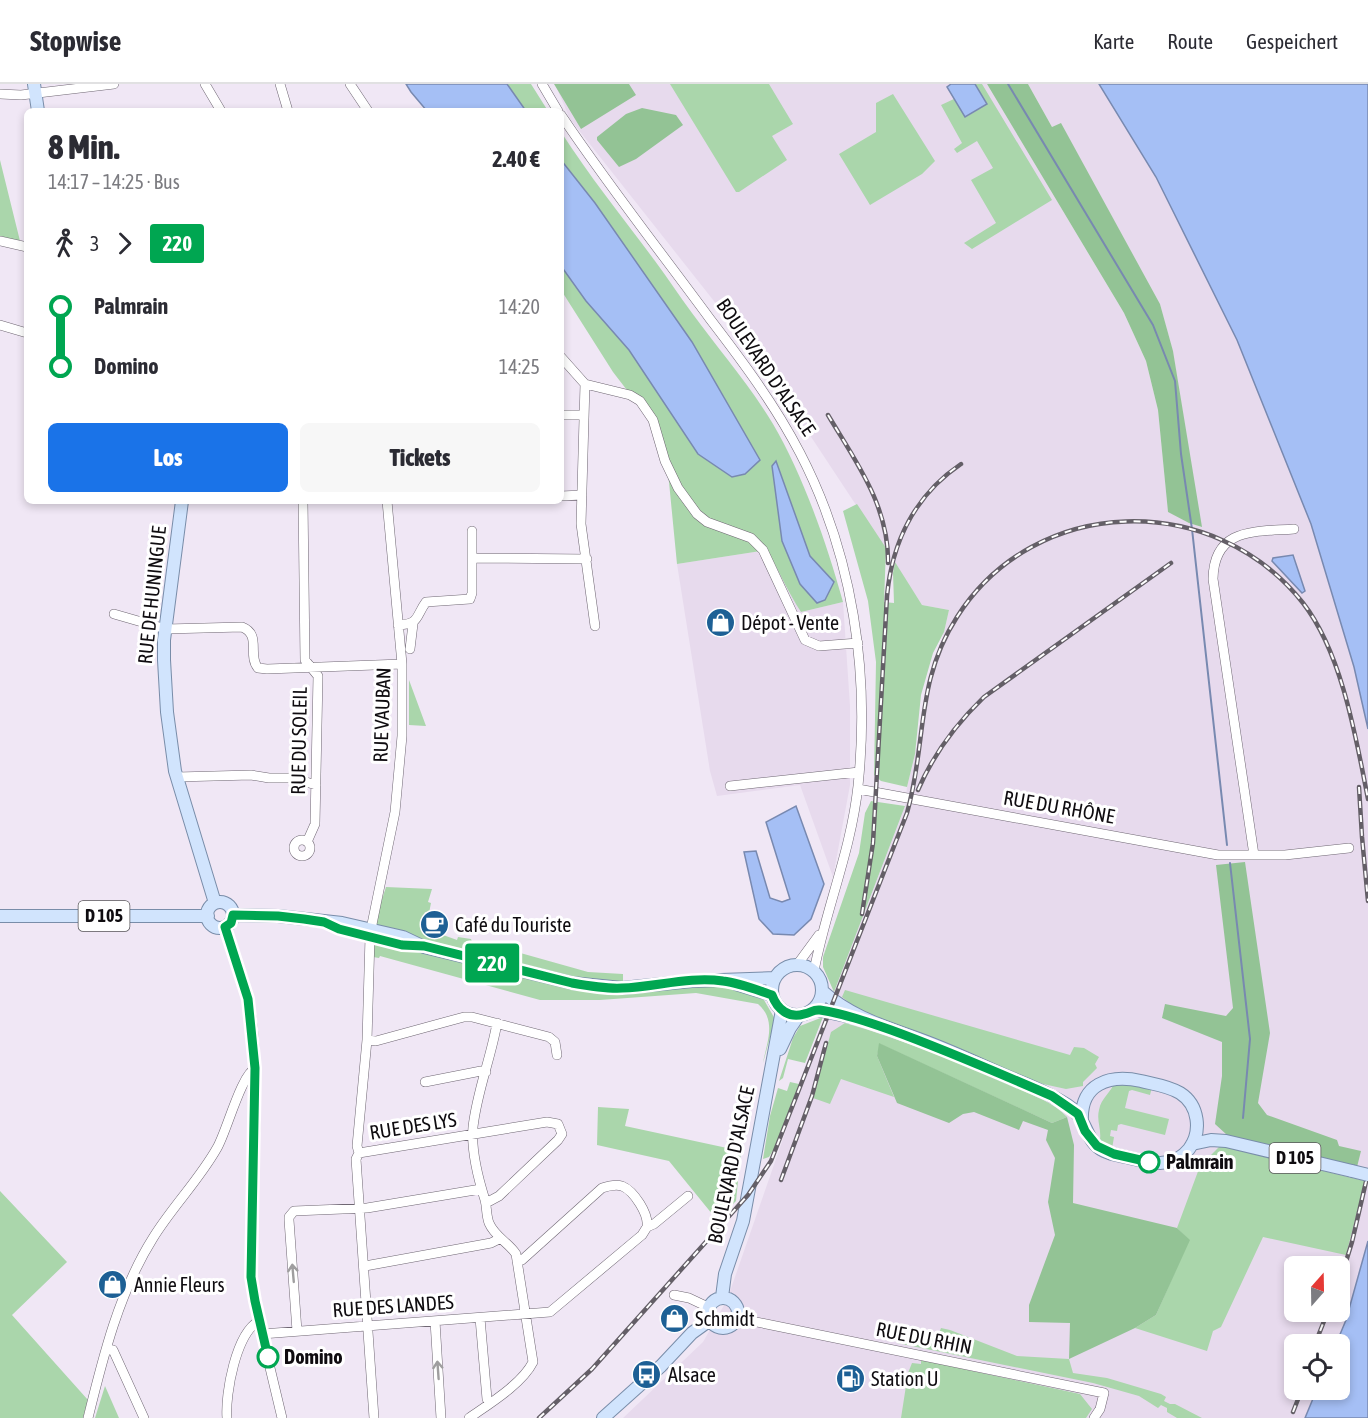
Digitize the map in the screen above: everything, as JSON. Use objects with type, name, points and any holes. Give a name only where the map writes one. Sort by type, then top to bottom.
[{"type":"main road","points":[[34,89],[37,108]]},
{"type":"main road","name":"RUE DE HUNINGUE","points":[[182,504],[166,629],[164,660],[166,702],[170,745],[177,777],[215,903]]},
{"type":"main road","points":[[215,903],[227,904],[233,915],[231,923],[225,927],[215,926],[208,916],[209,908],[215,903]]},
{"type":"main road","points":[[233,915],[278,916],[324,922],[339,929],[371,933],[402,945],[424,946],[594,987],[622,988],[692,981],[775,978]]},
{"type":"main road","name":"D 105","points":[[0,916],[208,916]]},
{"type":"main road","points":[[797,965],[806,966],[814,971],[820,980],[822,991],[820,1001],[813,1009],[799,1015],[782,1010],[772,995],[775,978],[784,969],[797,965]]},
{"type":"main road","points":[[722,981],[772,995]]},
{"type":"main road","points":[[822,991],[837,1004],[870,1022]]},
{"type":"main road","points":[[813,1009],[870,1022],[956,1053],[1052,1096],[1071,1108],[1082,1121],[1091,1140],[1103,1151],[1155,1163],[1169,1162],[1186,1152],[1192,1144],[1197,1122],[1192,1108],[1181,1094],[1160,1086],[1121,1078],[1101,1082],[1089,1093],[1074,1098],[1052,1096]]},
{"type":"main road","name":"BOULEVARD D'ALSACE","points":[[722,1297],[725,1274],[743,1221],[782,1010]]},
{"type":"main road","name":"BOULEVARD D'ALSACE","points":[[770,1076],[790,1028],[799,1015]]},
{"type":"main road","points":[[1082,1121],[1084,1105],[1089,1093]]},
{"type":"main road","name":"D 105","points":[[1197,1122],[1209,1134],[1226,1141],[1368,1175]]},
{"type":"main road","name":"D 105","points":[[1192,1144],[1211,1140],[1226,1141]]},
{"type":"main road","points":[[722,1297],[731,1300],[737,1308],[737,1318],[725,1328],[716,1326],[710,1320],[708,1307],[714,1300],[722,1297]]},
{"type":"main road","points":[[603,1418],[661,1366],[692,1333],[710,1320]]},
{"type":"street","points":[[0,94],[34,89],[114,84]]},
{"type":"street","points":[[205,84],[219,108]]},
{"type":"street","points":[[280,84],[287,108]]},
{"type":"street","points":[[350,84],[366,108]]},
{"type":"street","points":[[542,84],[556,108]]},
{"type":"street","name":"BOULEVARD D'ALSACE","points":[[564,119],[741,360],[785,427],[801,455],[833,535],[852,606],[858,643],[862,712],[858,789],[848,849],[814,971]]},
{"type":"street","points":[[0,241],[24,246]]},
{"type":"street","points":[[0,325],[24,332]]},
{"type":"street","points":[[564,360],[585,384],[630,395],[640,401],[653,420],[665,461],[678,488],[697,514],[707,522],[751,538],[763,550],[805,640],[814,645],[858,643]]},
{"type":"street","points":[[585,384],[581,524],[595,626]]},
{"type":"street","points":[[564,416],[583,415]]},
{"type":"street","points":[[564,496],[582,495]]},
{"type":"street","name":"RUE DU SOLEIL","points":[[303,504],[304,660],[318,676],[315,824],[307,842]]},
{"type":"street","name":"RUE VAUBAN","points":[[374,1418],[356,1159],[359,1153],[357,1146],[367,1040],[371,933],[395,812],[402,752],[402,664],[387,504]]},
{"type":"street","points":[[1254,855],[1213,568],[1220,550],[1232,538],[1244,534],[1294,528]]},
{"type":"street","points":[[410,649],[413,624],[426,602],[470,599],[472,593],[472,531]]},
{"type":"street","points":[[473,558],[587,559]]},
{"type":"street","points":[[114,614],[166,629],[242,627],[253,635],[254,664],[258,668],[402,664]]},
{"type":"street","points":[[398,625],[413,624]]},
{"type":"street","points":[[730,786],[859,772]]},
{"type":"street","points":[[177,777],[250,775],[293,778],[316,784]]},
{"type":"street","name":"RUE DU RHÔNE","points":[[858,789],[1218,855],[1285,855],[1349,848]]},
{"type":"street","name":"BOULEVARD D'ALSACE","points":[[797,965],[825,925]]},
{"type":"street","points":[[225,927],[248,999],[255,1068],[251,1277],[282,1418]]},
{"type":"street","points":[[367,1040],[376,1041],[465,1017],[549,1037],[555,1042],[557,1055]]},
{"type":"street","points":[[470,1418],[529,1370],[533,1362],[516,1254],[511,1247],[499,1239],[489,1222],[481,1189],[473,1134],[478,1100],[497,1023]]},
{"type":"street","points":[[88,1418],[118,1311],[136,1267],[153,1237],[216,1150],[242,1083],[250,1070],[255,1068]]},
{"type":"street","points":[[426,1082],[481,1071],[486,1072]]},
{"type":"street","name":"RUE DES LYS","points":[[359,1153],[547,1122],[558,1124],[562,1128],[562,1134],[558,1140],[499,1196],[486,1203]]},
{"type":"street","points":[[517,1261],[522,1260],[607,1186],[621,1186],[627,1189],[645,1210],[646,1227]]},
{"type":"street","points":[[297,1331],[289,1217],[294,1211],[360,1208],[481,1189]]},
{"type":"street","name":"RUE DES LANDES","points":[[262,1334],[550,1312],[642,1235],[646,1227],[654,1224],[688,1196]]},
{"type":"street","points":[[364,1266],[491,1243],[499,1239]]},
{"type":"street","points":[[674,1295],[689,1298],[708,1307]]},
{"type":"street","points":[[480,1318],[487,1399],[490,1403]]},
{"type":"street","name":"RUE DU RHIN","points":[[737,1318],[1104,1393],[1100,1408],[1094,1418]]},
{"type":"street","points":[[227,1418],[228,1391],[243,1338],[251,1325],[259,1321]]},
{"type":"street","points":[[435,1321],[441,1418]]},
{"type":"street","points":[[107,1348],[113,1350],[144,1418]]},
{"type":"shaded area","points":[[555,84],[987,84],[1124,313],[1146,361],[1158,410],[1168,512],[1201,527],[1173,352],[1160,304],[1061,124],[1052,127],[1028,84],[1099,84],[1156,177],[1237,340],[1311,524],[1354,667],[1368,729],[1368,1241],[1350,1306],[1350,1256],[1284,1256],[1284,1322],[1345,1322],[1340,1334],[1284,1334],[1284,1400],[1312,1400],[1305,1418],[623,1418],[703,1342],[727,1300],[834,992],[905,806],[907,787],[949,610],[922,605],[759,358],[570,119]]},
{"type":"shaded area","points":[[768,550],[801,612],[843,602],[850,706],[850,785],[833,877],[800,785],[717,796],[710,771],[677,564]]},
{"type":"green space","points":[[507,84],[531,84],[546,108],[524,108]]},
{"type":"green space","points":[[554,84],[629,84],[636,95],[581,129]]},
{"type":"green space","points":[[670,84],[769,84],[793,124],[772,136],[787,160],[736,192]]},
{"type":"green space","points":[[975,84],[982,84],[1052,200],[972,249],[964,243],[996,223],[971,180],[993,168],[977,141],[957,153],[954,149],[962,143],[941,105],[954,99],[966,117],[987,104]]},
{"type":"green space","points":[[987,84],[1028,84],[1052,127],[1061,123],[1160,304],[1173,351],[1202,527],[1168,512],[1158,410],[1146,361],[1124,313]]},
{"type":"green space","points":[[893,94],[935,161],[922,174],[870,205],[839,154],[876,132],[876,103]]},
{"type":"green space","points":[[642,108],[676,115],[683,125],[636,159],[619,167],[597,137],[626,114]]},
{"type":"green space","points":[[564,136],[687,307],[744,381],[773,424],[813,510],[843,602],[801,612],[767,550],[677,564],[669,482],[660,433],[613,372],[564,295],[564,270],[586,301],[629,350],[760,460],[692,342],[595,203],[564,164]]},
{"type":"green space","points":[[0,160],[20,241],[0,236]]},
{"type":"green space","points":[[857,504],[886,548],[884,602],[894,603],[895,562],[922,605],[949,610],[944,632],[933,653],[921,695],[915,754],[907,787],[881,781],[874,775],[876,662],[868,601],[843,511]]},
{"type":"green space","points":[[409,680],[426,726],[409,725]]},
{"type":"green space","points":[[871,801],[905,806],[834,992],[823,967],[823,957],[859,853],[865,813]]},
{"type":"green space","points":[[1245,862],[1270,1033],[1258,1103],[1267,1115],[1337,1140],[1339,1146],[1361,1151],[1357,1167],[1227,1135],[1215,1124],[1222,1076],[1222,1042],[1162,1018],[1165,1004],[1226,1016],[1233,1008],[1216,865]]},
{"type":"green space","points":[[386,887],[432,889],[428,902],[431,903],[429,913],[425,912],[421,927],[457,940],[458,937],[471,939],[477,955],[383,930],[376,924],[376,917]]},
{"type":"green space","points":[[376,941],[576,989],[602,993],[624,993],[696,985],[717,986],[754,994],[755,997],[764,1000],[775,1019],[763,1063],[769,1024],[764,1011],[758,1004],[696,993],[600,1000],[540,1000],[380,956],[379,958],[373,957],[373,945]]},
{"type":"green space","points":[[485,943],[588,972],[623,974],[623,981],[598,983],[542,972],[486,952]]},
{"type":"green space","points":[[845,990],[1070,1055],[1074,1047],[1084,1048],[1099,1057],[1095,1064],[1097,1068],[1083,1082],[1083,1086],[1066,1089],[1043,1084],[872,1017],[842,997]]},
{"type":"green space","points":[[823,1017],[805,1063],[788,1059],[783,1078],[779,1081],[793,1038],[800,1026]]},
{"type":"green space","points":[[845,1023],[910,1044],[973,1069],[1043,1100],[1067,1117],[1052,1123],[880,1044],[877,1056],[894,1097],[841,1079],[830,1104],[813,1098],[831,1032]]},
{"type":"green space","points":[[879,1043],[1052,1123],[1067,1117],[1074,1145],[1073,1203],[1177,1228],[1190,1240],[1156,1315],[1135,1328],[1069,1359],[1070,1323],[1029,1322],[1029,1305],[1055,1235],[1048,1202],[1055,1158],[1046,1140],[1048,1130],[1023,1121],[1019,1130],[974,1112],[963,1114],[949,1123],[897,1103],[877,1056]]},
{"type":"green space","points":[[1115,1081],[1152,1087],[1150,1095],[1129,1091],[1125,1108],[1169,1119],[1165,1135],[1121,1124],[1118,1125],[1117,1131],[1111,1130],[1110,1136],[1114,1137],[1112,1149],[1099,1143],[1099,1110]]},
{"type":"green space","points":[[790,1082],[799,1084],[777,1144],[769,1157],[763,1159],[770,1116],[778,1088],[787,1091]]},
{"type":"green space","points":[[598,1107],[629,1109],[625,1126],[741,1151],[736,1201],[717,1220],[669,1161],[597,1145]]},
{"type":"green space","points":[[1220,1146],[1365,1181],[1346,1255],[1263,1237],[1221,1327],[1213,1331],[1207,1351],[1135,1328],[1156,1315],[1189,1240],[1177,1228],[1200,1166]]},
{"type":"green space","points":[[0,1191],[67,1262],[12,1315],[88,1400],[83,1418],[0,1418]]},
{"type":"green space","points":[[941,1328],[1017,1356],[1069,1359],[1073,1373],[1107,1378],[1161,1394],[1166,1397],[1164,1401],[1202,1418],[1177,1418],[1161,1405],[1158,1408],[1139,1396],[1093,1383],[897,1343],[894,1334],[910,1339],[938,1336]]},
{"type":"green space","points":[[921,1360],[1080,1394],[1092,1409],[1086,1418],[901,1418],[908,1373],[912,1363],[921,1364]]},
{"type":"green space","points":[[105,1386],[119,1418],[95,1418]]},
{"type":"water","points":[[406,84],[507,84],[524,108],[424,108]]},
{"type":"water","points":[[951,84],[975,84],[987,104],[965,117],[947,87]]},
{"type":"water","points":[[1099,84],[1368,84],[1368,729],[1354,667],[1311,524],[1237,340],[1156,177]]},
{"type":"water","points":[[564,164],[595,203],[692,342],[760,460],[745,474],[732,477],[698,454],[629,350],[586,301],[564,270]]},
{"type":"water","points":[[776,461],[810,556],[834,582],[825,600],[817,603],[800,584],[782,541],[772,466]]},
{"type":"water","points":[[1293,555],[1305,591],[1302,593],[1272,561],[1273,558]]},
{"type":"water","points":[[796,806],[824,884],[811,919],[794,935],[773,934],[759,919],[744,852],[756,851],[770,898],[782,902],[790,899],[766,822]]},
{"type":"water","points":[[1368,1241],[1368,1418],[1305,1418],[1312,1400],[1350,1400],[1350,1334],[1340,1334],[1345,1322],[1350,1322],[1350,1306]]},
{"type":"waterway","points":[[1008,84],[1153,325],[1175,381],[1181,454],[1192,529],[1227,845]]},
{"type":"waterway","points":[[1230,863],[1250,1039],[1243,1118]]},
{"type":"railway","points":[[828,415],[860,467],[877,504],[887,542],[888,563]]},
{"type":"railway","points":[[862,914],[873,843],[887,596],[894,557],[900,539],[919,505],[945,476],[961,464]]},
{"type":"railway","points":[[539,1418],[592,1369],[748,1195],[771,1161],[907,813],[934,665],[957,617],[991,576],[1031,547],[1077,529],[1126,521],[1175,525],[1222,540],[1266,566],[1303,603],[1328,646],[1346,697],[1368,799]]},
{"type":"railway","points":[[918,790],[946,740],[984,697],[1171,563]]},
{"type":"railway","points":[[1359,787],[1368,901]]},
{"type":"railway","points":[[781,1180],[812,1096],[826,1043]]},
{"type":"railway","points":[[1348,1256],[1368,1173]]},
{"type":"railway","points":[[1319,1334],[1324,1322]]},
{"type":"railway","points":[[1293,1412],[1298,1400]]},
{"type":"bus line","name":"220","points":[[268,1357],[251,1277],[256,1079],[248,999],[225,927],[231,923],[233,915],[278,916],[324,922],[339,929],[402,945],[424,946],[594,987],[622,988],[692,981],[722,981],[739,985],[772,995],[778,1007],[785,1013],[803,1015],[813,1009],[827,1011],[870,1022],[956,1053],[1066,1104],[1078,1114],[1091,1140],[1103,1151],[1149,1162]]},
{"type":"place","name":"Dépot - Vente","points":[[720,623]]},
{"type":"place","name":"Café du Touriste","points":[[434,925]]},
{"type":"place","name":"Palmrain","points":[[1149,1162]]},
{"type":"place","name":"Annie Fleurs","points":[[113,1285]]},
{"type":"place","name":"Schmidt","points":[[674,1319]]},
{"type":"place","name":"Domino","points":[[268,1357]]},
{"type":"place","name":"Alsace","points":[[647,1375]]},
{"type":"place","name":"Station U","points":[[850,1379]]}]
